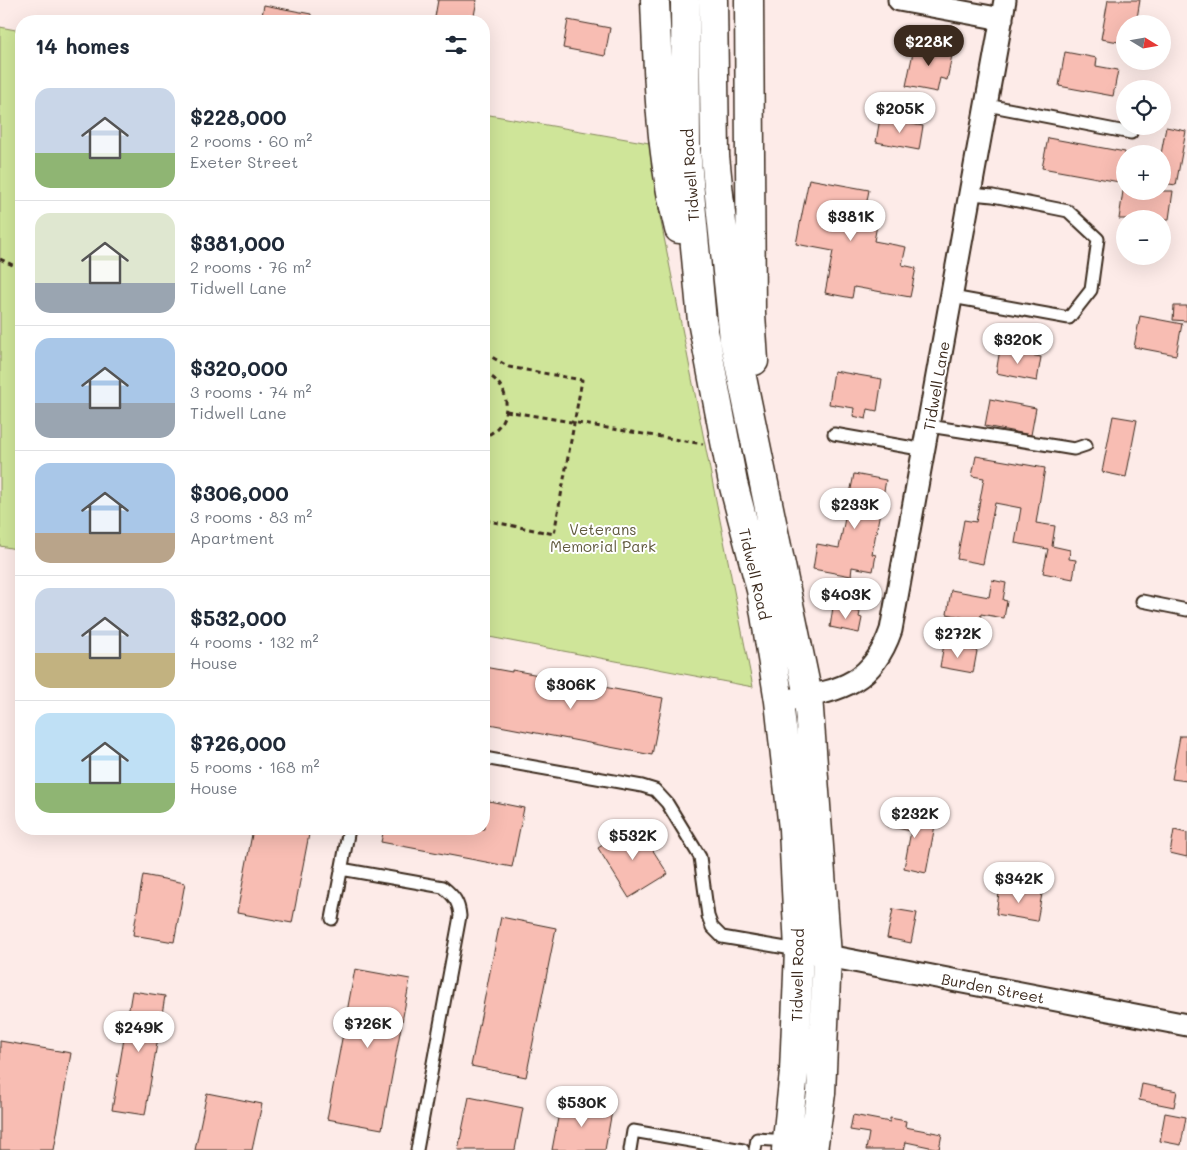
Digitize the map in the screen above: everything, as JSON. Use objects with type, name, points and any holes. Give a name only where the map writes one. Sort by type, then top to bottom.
[{"type":"main road","points":[[654,0],[660,116],[669,182],[702,321]]},
{"type":"main road","name":"Tidwell Road","points":[[685,0],[686,150],[702,321],[733,483],[761,590],[779,701],[793,838],[799,950],[794,1072],[787,1145]]},
{"type":"main road","name":"Tidwell Road","points":[[713,0],[715,156],[734,339],[762,482],[808,696],[827,956],[820,1093],[813,1150]]},
{"type":"main road","points":[[748,0],[751,314],[762,482]]},
{"type":"street","points":[[899,0],[1003,9]]},
{"type":"street","name":"Tidwell Lane","points":[[779,701],[838,689],[864,675],[882,653],[894,617],[1003,9]]},
{"type":"street","name":"Burden Street","points":[[799,950],[1187,1025]]},
{"type":"lane","points":[[987,105],[1116,130]]},
{"type":"lane","points":[[952,297],[1069,318],[1091,290],[1098,240],[1068,211],[994,196],[971,194]]},
{"type":"lane","points":[[929,426],[1062,448],[1086,445]]},
{"type":"lane","points":[[834,434],[925,450]]},
{"type":"lane","points":[[1142,601],[1187,610]]},
{"type":"lane","points":[[490,759],[642,786],[655,790],[667,803],[700,857],[708,916],[712,928],[722,937],[799,950]]},
{"type":"lane","points":[[332,919],[347,835]]},
{"type":"lane","points":[[341,869],[443,887],[452,894],[460,905],[460,916],[416,1150]]},
{"type":"lane","points":[[630,1150],[633,1131],[743,1150]]},
{"type":"lane","points":[[756,1150],[757,1139],[787,1145]]},
{"type":"path","points":[[0,259],[15,266]]},
{"type":"path","points":[[490,356],[509,367],[582,380],[554,534],[490,521]]},
{"type":"path","points":[[490,378],[500,385],[505,393],[506,411],[500,426],[490,434]]},
{"type":"path","points":[[506,411],[709,445]]},
{"type":"green space","points":[[0,27],[15,30],[15,549],[0,546]]},
{"type":"green space","name":"Veterans Memorial Park","points":[[490,115],[649,143],[660,217],[753,687],[490,637]]},
{"type":"building","points":[[438,0],[477,0],[474,15],[435,15]]},
{"type":"building","points":[[1108,0],[1140,0],[1138,15],[1116,15],[1116,42],[1101,39]]},
{"type":"building","points":[[264,5],[311,14],[311,15],[262,15]]},
{"type":"building","points":[[568,20],[610,28],[605,56],[563,48]]},
{"type":"building","points":[[915,43],[953,50],[947,80],[940,78],[937,92],[906,86]]},
{"type":"building","points":[[1065,52],[1097,58],[1096,66],[1118,70],[1113,96],[1059,86]]},
{"type":"building","points":[[880,118],[923,126],[919,150],[876,142]]},
{"type":"building","points":[[1171,128],[1186,131],[1176,185],[1171,184],[1171,145],[1163,145],[1165,135],[1171,135]]},
{"type":"building","points":[[1048,138],[1116,150],[1116,181],[1042,168]]},
{"type":"building","points":[[809,179],[869,190],[863,222],[877,225],[874,241],[906,247],[902,265],[916,268],[910,297],[854,287],[852,298],[825,293],[833,251],[796,244]]},
{"type":"building","points":[[1171,191],[1173,191],[1170,210],[1120,210],[1122,200],[1171,200]]},
{"type":"building","points":[[1174,306],[1187,306],[1187,321],[1173,320]]},
{"type":"building","points":[[1140,316],[1182,324],[1176,355],[1134,347]]},
{"type":"building","points":[[1000,349],[1041,357],[1037,381],[996,373]]},
{"type":"building","points":[[834,371],[882,379],[877,411],[868,409],[866,419],[853,416],[854,408],[829,404]]},
{"type":"building","points":[[990,399],[1036,408],[1031,435],[985,426]]},
{"type":"building","points":[[1113,416],[1137,420],[1126,477],[1102,472]]},
{"type":"building","points":[[976,456],[1045,468],[1036,523],[1055,526],[1052,546],[1070,550],[1069,559],[1076,560],[1073,579],[1043,573],[1048,549],[1015,543],[1021,508],[995,503],[983,564],[957,559],[964,520],[976,522],[984,478],[972,476]]},
{"type":"building","points":[[854,474],[886,480],[872,554],[876,555],[873,571],[852,567],[851,576],[813,569],[817,544],[839,548]]},
{"type":"building","points":[[992,580],[1006,583],[1003,600],[1007,601],[1004,618],[981,614],[980,621],[947,614],[951,590],[989,597]]},
{"type":"building","points":[[833,607],[860,612],[859,617],[862,618],[859,633],[830,627]]},
{"type":"building","points":[[944,644],[977,651],[973,673],[940,667]]},
{"type":"building","points":[[490,668],[512,672],[512,670],[663,698],[652,755],[490,724]]},
{"type":"building","points":[[1180,736],[1187,736],[1187,781],[1172,779]]},
{"type":"building","points":[[490,801],[524,808],[512,867],[381,842],[383,835],[490,835]]},
{"type":"building","points":[[890,811],[936,820],[926,873],[904,868],[911,831],[887,826]]},
{"type":"building","points":[[636,824],[668,874],[629,898],[598,848]]},
{"type":"building","points":[[1174,830],[1187,833],[1187,857],[1170,853]]},
{"type":"building","points":[[252,835],[309,835],[292,923],[237,913]]},
{"type":"building","points":[[143,875],[185,883],[174,942],[133,935]]},
{"type":"building","points":[[1000,886],[1042,894],[1037,921],[996,914]]},
{"type":"building","points":[[893,909],[917,913],[911,943],[887,938]]},
{"type":"building","points":[[501,917],[556,928],[526,1077],[471,1066]]},
{"type":"building","points":[[355,969],[410,979],[382,1129],[327,1119]]},
{"type":"building","points":[[132,991],[165,996],[145,1115],[112,1110]]},
{"type":"building","points":[[0,1041],[71,1053],[54,1150],[0,1150]]},
{"type":"building","points":[[1142,1084],[1177,1091],[1174,1107],[1139,1100]]},
{"type":"building","points":[[207,1093],[262,1104],[252,1150],[195,1150]]},
{"type":"building","points":[[469,1097],[523,1108],[515,1150],[458,1150]]},
{"type":"building","points":[[561,1102],[612,1111],[605,1150],[552,1150]]},
{"type":"building","points":[[1165,1113],[1186,1117],[1181,1145],[1160,1141]]},
{"type":"building","points":[[853,1115],[890,1122],[890,1118],[906,1121],[905,1127],[942,1134],[939,1149],[906,1142],[904,1150],[866,1150],[869,1133],[850,1130]]}]
